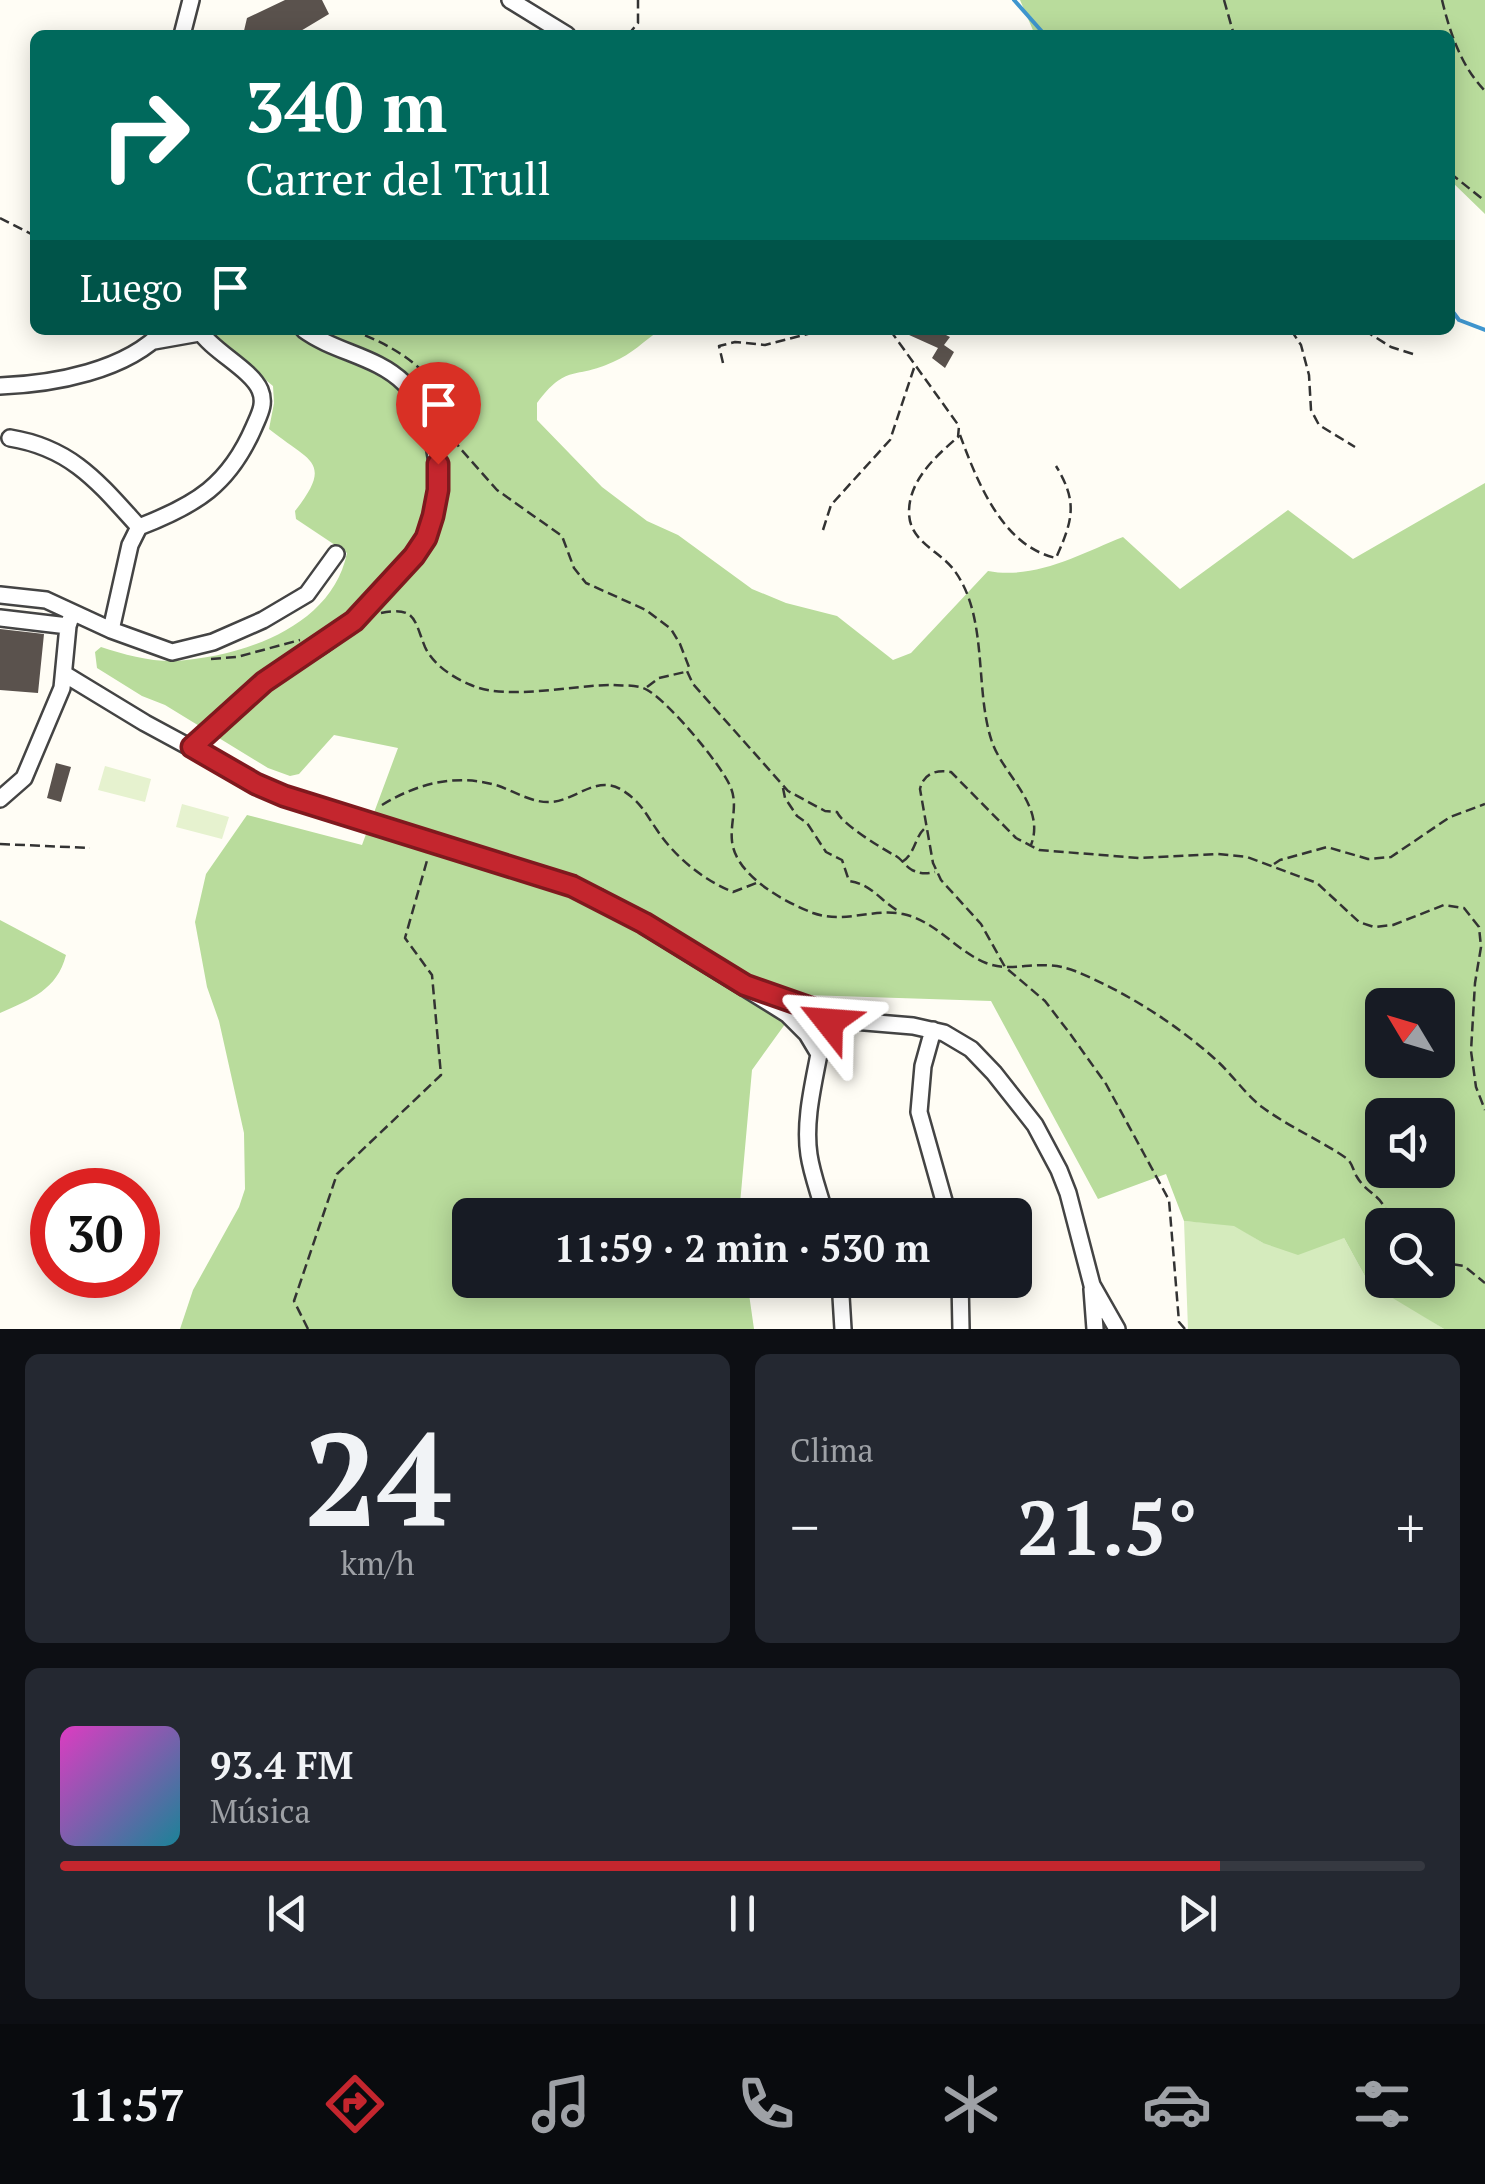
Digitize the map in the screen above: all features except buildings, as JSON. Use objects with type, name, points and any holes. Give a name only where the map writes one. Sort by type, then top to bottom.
[{"type":"street","points":[[183,30],[191,0]]},
{"type":"street","points":[[510,0],[559,30]]},
{"type":"street","points":[[110,630],[130,544],[139,526],[172,514],[206,494],[240,460],[264,404],[259,387],[202,335]]},
{"type":"street","points":[[192,747],[264,682],[361,614],[426,538],[438,490],[433,440],[422,404],[404,383],[376,365],[314,335]]},
{"type":"street","points":[[0,386],[67,377],[112,364],[159,336]]},
{"type":"street","points":[[10,438],[58,451],[87,471],[139,526]]},
{"type":"street","points":[[0,618],[70,620],[172,652],[213,642],[263,620],[306,594],[336,554]]},
{"type":"street","points":[[0,596],[46,600],[70,620]]},
{"type":"street","points":[[0,799],[24,778],[66,675],[70,620]]},
{"type":"street","points":[[66,675],[144,723],[270,790],[598,897],[745,985],[824,1022]]},
{"type":"street","points":[[745,985],[806,1032],[818,1054]]},
{"type":"street","points":[[806,1032],[806,1014],[824,1022],[852,1020],[933,1030],[958,1039],[971,1049],[1020,1103],[1068,1193],[1092,1285],[1095,1329]]},
{"type":"street","points":[[806,1032],[816,1036],[824,1022]]},
{"type":"street","points":[[821,1198],[809,1154],[808,1120],[824,1022]]},
{"type":"street","points":[[933,1030],[919,1112],[943,1198]]},
{"type":"street","points":[[1092,1285],[1117,1329]]},
{"type":"street","points":[[841,1298],[844,1329]]},
{"type":"street","points":[[960,1298],[961,1329]]},
{"type":"path","points":[[632,30],[638,22],[638,0]]},
{"type":"path","points":[[1224,0],[1232,30]]},
{"type":"path","points":[[1442,0],[1450,30]]},
{"type":"path","points":[[1455,44],[1485,91]]},
{"type":"path","points":[[1455,177],[1485,201]]},
{"type":"path","points":[[0,218],[30,233]]},
{"type":"path","points":[[363,335],[423,370],[440,390],[446,408],[440,415],[459,448],[497,490],[562,536],[574,568],[586,583],[646,610],[670,629],[688,663],[686,671],[702,696],[782,786],[825,811],[837,812],[843,822],[887,853],[898,856],[908,868],[924,875],[937,872]]},
{"type":"path","points":[[724,363],[719,346],[735,342],[765,346],[805,335]]},
{"type":"path","points":[[893,335],[954,416],[978,484],[996,509],[1022,543],[1036,553],[1056,558],[1073,502],[1056,466]]},
{"type":"path","points":[[1294,335],[1309,375],[1311,410],[1319,424],[1355,448]]},
{"type":"path","points":[[1372,335],[1413,354]]},
{"type":"path","points":[[823,530],[831,505],[890,440],[915,367]]},
{"type":"path","points":[[960,433],[918,480],[909,514],[920,540],[954,569],[966,592],[975,627],[989,730],[1000,760],[1032,813],[1035,834],[1030,846]]},
{"type":"path","points":[[361,614],[404,610],[422,631],[436,664],[463,682],[493,692],[590,685],[646,688],[666,704],[727,781],[734,804],[733,850],[743,867],[760,882],[798,906],[826,916],[904,914]]},
{"type":"path","points":[[202,660],[236,657],[309,638]]},
{"type":"path","points":[[646,688],[659,678],[686,671]]},
{"type":"path","points":[[1005,968],[982,924],[946,888],[937,872],[926,829],[921,781],[942,770],[951,772],[1003,826],[1030,846],[1047,851],[1138,858],[1218,854],[1247,857],[1317,883],[1365,926],[1393,925],[1444,906],[1464,908],[1479,927],[1481,948],[1475,983],[1472,1070],[1485,1110]]},
{"type":"path","points":[[382,805],[410,788],[440,780],[495,785],[550,802],[595,785],[617,787],[640,803],[657,831],[713,884],[733,892],[760,882]]},
{"type":"path","points":[[782,786],[784,798],[826,852],[842,860],[849,881],[863,883],[879,899],[943,934],[969,955],[1005,968],[1045,1002],[1097,1072],[1169,1200],[1180,1322],[1184,1329]]},
{"type":"path","points":[[1273,866],[1280,860],[1327,846],[1368,859],[1391,857],[1450,817],[1485,804]]},
{"type":"path","points":[[902,862],[914,850],[920,832],[926,829]]},
{"type":"path","points":[[308,1329],[294,1301],[337,1174],[441,1075],[432,976],[406,938],[432,843]]},
{"type":"path","points":[[0,844],[90,848]]},
{"type":"path","points":[[1005,968],[1035,963],[1062,967],[1146,1008],[1218,1062],[1262,1107],[1350,1161],[1362,1184],[1379,1197],[1383,1208]]},
{"type":"path","points":[[1455,1265],[1464,1266],[1485,1283]]},
{"type":"green space","points":[[1020,0],[1485,0],[1485,214],[1455,185],[1455,30],[1033,30]]},
{"type":"green space","points":[[216,335],[653,335],[620,359],[556,382],[537,403],[537,420],[602,487],[647,521],[678,535],[752,589],[786,603],[837,616],[893,660],[911,653],[988,571],[1040,569],[1123,537],[1180,589],[1288,510],[1353,559],[1485,483],[1485,1329],[1444,1329],[1393,1298],[1455,1298],[1455,1208],[1365,1208],[1365,1276],[1344,1238],[1298,1255],[1263,1243],[1234,1226],[1184,1221],[1166,1174],[1098,1199],[991,1001],[806,995],[752,1070],[741,1198],[452,1198],[452,1298],[750,1298],[754,1329],[180,1329],[193,1290],[245,1189],[244,1133],[219,1021],[207,987],[195,922],[206,874],[247,815],[362,845],[398,748],[334,735],[299,774],[290,776],[268,768],[97,668],[95,652],[101,647],[138,657],[177,661],[256,644],[304,618],[338,579],[347,553],[296,519],[295,511],[315,472],[306,456],[269,429],[273,386]]},
{"type":"green space","points":[[105,766],[151,779],[145,802],[98,790]]},
{"type":"green space","points":[[182,804],[229,817],[222,839],[176,827]]},
{"type":"green space","points":[[0,920],[66,955],[49,985],[0,1013]]},
{"type":"green space","points":[[1184,1221],[1234,1225],[1263,1243],[1344,1238],[1365,1276],[1365,1298],[1395,1298],[1444,1329],[1188,1329]]},
{"type":"waterway","points":[[1014,0],[1041,30]]},
{"type":"waterway","points":[[1455,315],[1485,330]]},
{"type":"route","points":[[438,464],[433,516],[426,538],[414,556],[354,621],[264,682],[192,747],[284,796],[598,897],[745,985],[822,1012],[829,1022]]}]
